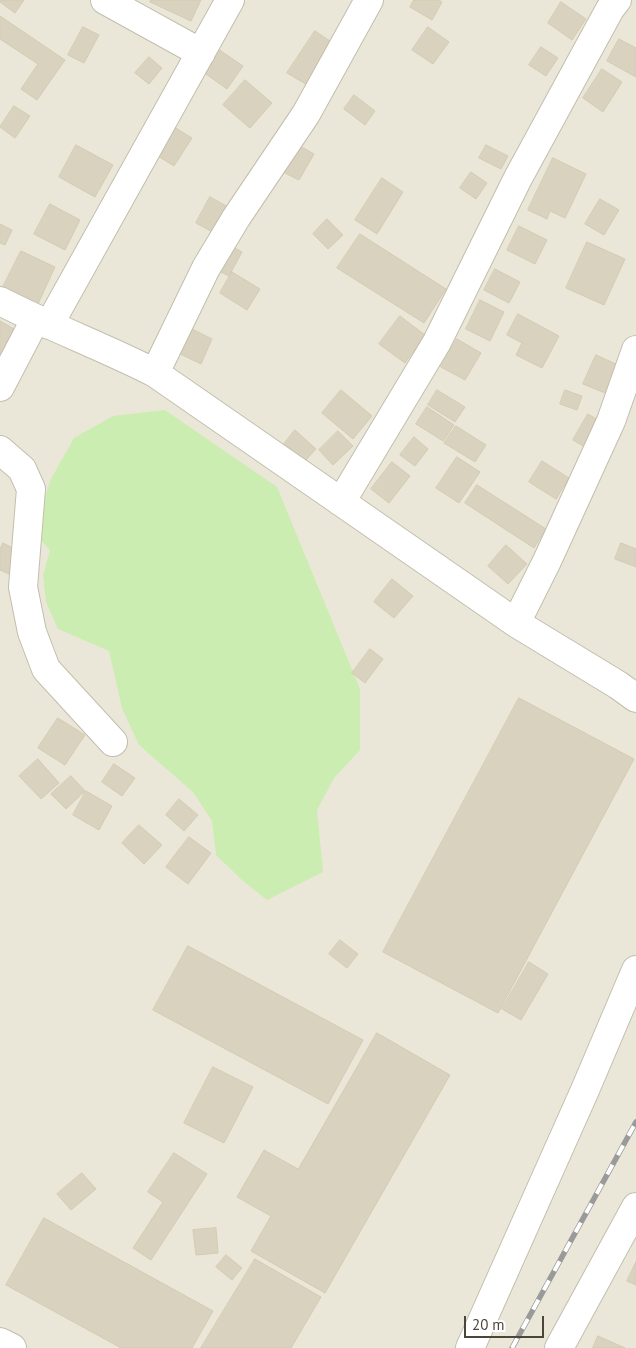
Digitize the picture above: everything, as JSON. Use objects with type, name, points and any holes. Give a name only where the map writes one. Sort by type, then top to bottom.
[{"type":"street","points":[[105,0],[201,53]]},
{"type":"street","points":[[0,386],[42,322],[201,53],[230,0]]},
{"type":"street","points":[[155,373],[206,268],[236,218],[306,114],[369,0]]},
{"type":"street","points":[[341,502],[437,342],[518,178],[610,9],[617,0]]},
{"type":"street","points":[[0,301],[42,322],[116,353],[155,373],[516,624],[618,685],[636,698]]},
{"type":"street","points":[[516,624],[611,421],[636,350]]},
{"type":"street","points":[[0,450],[22,469],[31,489],[23,587],[32,632],[46,669],[113,742]]},
{"type":"street","points":[[470,1348],[585,1090],[636,970]]},
{"type":"street","points":[[559,1348],[636,1207]]},
{"type":"street","points":[[0,1342],[12,1348]]},
{"type":"shaded area","points":[[0,0],[636,0],[636,1348],[0,1348]]},
{"type":"green space","points":[[165,410],[277,487],[360,689],[360,750],[334,778],[317,810],[323,872],[267,900],[242,880],[216,855],[212,821],[193,792],[139,745],[122,708],[109,651],[58,629],[46,602],[43,575],[50,550],[35,534],[51,479],[74,438],[113,416]]},
{"type":"building","points":[[0,0],[24,0],[15,13],[0,2]]},
{"type":"building","points":[[151,0],[201,0],[191,21],[150,2]]},
{"type":"building","points":[[414,0],[439,0],[442,2],[432,20],[410,7]]},
{"type":"building","points":[[561,2],[586,19],[572,40],[548,23]]},
{"type":"building","points":[[0,16],[65,60],[37,100],[21,89],[38,64],[0,39]]},
{"type":"building","points":[[83,27],[99,35],[84,63],[68,55]]},
{"type":"building","points":[[428,27],[449,42],[433,64],[412,50]]},
{"type":"building","points":[[315,31],[336,45],[309,86],[287,73]]},
{"type":"building","points":[[619,39],[636,48],[636,77],[607,61]]},
{"type":"building","points":[[541,47],[558,58],[546,76],[529,65]]},
{"type":"building","points":[[218,49],[243,66],[227,89],[202,71]]},
{"type":"building","points":[[149,57],[162,68],[149,84],[135,73]]},
{"type":"building","points":[[602,69],[622,82],[603,112],[583,98]]},
{"type":"building","points":[[245,80],[272,103],[250,128],[223,105]]},
{"type":"building","points":[[354,95],[375,111],[365,125],[344,109]]},
{"type":"building","points":[[14,106],[30,116],[15,138],[0,127]]},
{"type":"building","points":[[171,125],[192,138],[174,166],[153,153]]},
{"type":"building","points":[[76,145],[113,165],[95,197],[59,177]]},
{"type":"building","points":[[486,145],[508,156],[501,169],[479,158]]},
{"type":"building","points":[[300,146],[314,154],[299,180],[285,173]]},
{"type":"building","points":[[553,158],[586,174],[565,218],[550,211],[547,219],[528,210]]},
{"type":"building","points":[[471,172],[487,183],[476,199],[460,188]]},
{"type":"building","points":[[382,178],[403,192],[377,234],[355,220]]},
{"type":"building","points":[[210,197],[232,209],[218,235],[196,223]]},
{"type":"building","points":[[600,199],[619,210],[604,235],[585,224]]},
{"type":"building","points":[[50,204],[80,220],[65,250],[34,234]]},
{"type":"building","points":[[327,219],[343,235],[328,249],[313,234]]},
{"type":"building","points":[[0,224],[12,230],[5,245],[0,243]]},
{"type":"building","points":[[519,226],[547,240],[535,264],[507,250]]},
{"type":"building","points":[[360,234],[446,289],[424,323],[337,268]]},
{"type":"building","points":[[587,242],[625,259],[604,305],[566,288]]},
{"type":"building","points":[[226,243],[242,252],[229,276],[213,268]]},
{"type":"building","points":[[21,251],[55,267],[37,306],[2,289]]},
{"type":"building","points":[[495,269],[520,282],[509,303],[484,290]]},
{"type":"building","points":[[232,272],[260,289],[247,310],[220,293]]},
{"type":"building","points":[[480,300],[504,312],[490,341],[466,329]]},
{"type":"building","points":[[518,314],[559,336],[542,368],[516,355],[522,343],[507,335]]},
{"type":"building","points":[[400,316],[425,335],[405,363],[379,344]]},
{"type":"building","points":[[0,321],[16,330],[0,361]]},
{"type":"building","points":[[188,327],[212,339],[201,364],[176,352]]},
{"type":"building","points":[[457,339],[481,353],[465,380],[441,367]]},
{"type":"building","points":[[596,355],[618,365],[605,393],[583,384]]},
{"type":"building","points":[[341,390],[372,416],[353,439],[322,413]]},
{"type":"building","points":[[437,390],[465,407],[455,422],[428,405]]},
{"type":"building","points":[[565,390],[582,396],[577,410],[560,404]]},
{"type":"building","points":[[427,407],[454,425],[443,441],[416,424]]},
{"type":"building","points":[[588,414],[603,423],[588,449],[573,440]]},
{"type":"building","points":[[456,426],[486,445],[475,462],[444,443]]},
{"type":"building","points":[[295,430],[316,449],[304,462],[284,444]]},
{"type":"building","points":[[338,431],[353,446],[333,465],[319,450]]},
{"type":"building","points":[[414,437],[428,449],[415,466],[400,455]]},
{"type":"building","points":[[457,457],[480,472],[459,503],[436,488]]},
{"type":"building","points":[[542,461],[569,478],[556,499],[529,482]]},
{"type":"building","points":[[392,462],[410,476],[389,503],[371,489]]},
{"type":"building","points":[[477,485],[546,529],[534,548],[465,503]]},
{"type":"building","points":[[3,543],[20,552],[9,574],[0,570],[0,550]]},
{"type":"building","points":[[621,543],[636,549],[636,567],[615,559]]},
{"type":"building","points":[[506,545],[527,564],[508,584],[488,566]]},
{"type":"building","points":[[392,579],[413,596],[394,618],[374,602]]},
{"type":"building","points":[[370,649],[383,659],[365,683],[352,673]]},
{"type":"building","points":[[519,698],[634,759],[498,1013],[383,952]]},
{"type":"building","points":[[58,718],[85,735],[65,765],[38,748]]},
{"type":"building","points":[[38,759],[59,783],[41,799],[19,776]]},
{"type":"building","points":[[114,764],[135,778],[122,796],[102,782]]},
{"type":"building","points":[[71,776],[85,791],[66,809],[51,794]]},
{"type":"building","points":[[86,791],[112,806],[99,830],[73,815]]},
{"type":"building","points":[[179,799],[198,815],[184,831],[166,815]]},
{"type":"building","points":[[139,825],[162,845],[144,864],[122,843]]},
{"type":"building","points":[[189,837],[211,853],[188,884],[166,867]]},
{"type":"building","points":[[340,940],[358,954],[347,968],[329,954]]},
{"type":"building","points":[[188,946],[363,1040],[328,1104],[153,1010]]},
{"type":"building","points":[[529,962],[548,974],[521,1020],[502,1009]]},
{"type":"building","points":[[377,1033],[450,1075],[325,1293],[251,1251],[271,1216],[237,1197],[264,1150],[298,1169]]},
{"type":"building","points":[[213,1067],[253,1087],[224,1143],[184,1123]]},
{"type":"building","points":[[174,1153],[207,1174],[151,1260],[133,1248],[163,1202],[148,1192]]},
{"type":"building","points":[[82,1173],[96,1189],[71,1210],[57,1194]]},
{"type":"building","points":[[44,1218],[213,1311],[192,1348],[121,1348],[6,1285]]},
{"type":"building","points":[[216,1228],[218,1253],[196,1255],[193,1230]]},
{"type":"building","points":[[226,1255],[242,1268],[232,1280],[216,1267]]},
{"type":"building","points":[[255,1259],[321,1297],[291,1348],[201,1348]]},
{"type":"building","points":[[636,1262],[636,1285],[627,1281]]},
{"type":"building","points":[[598,1336],[625,1348],[593,1348]]},
{"type":"railway","points":[[512,1348],[636,1122]]}]
